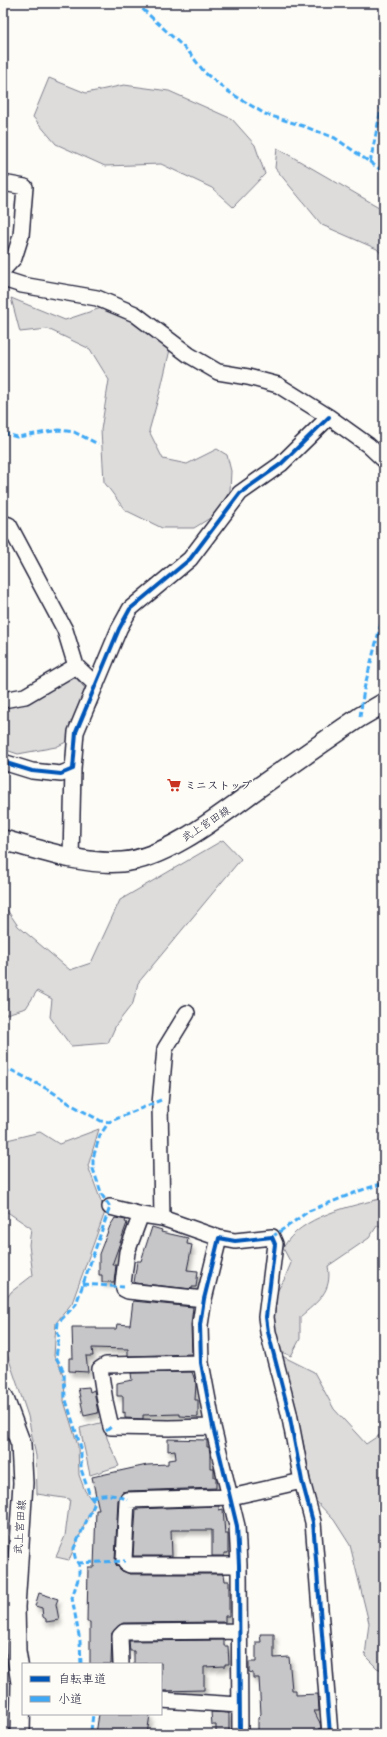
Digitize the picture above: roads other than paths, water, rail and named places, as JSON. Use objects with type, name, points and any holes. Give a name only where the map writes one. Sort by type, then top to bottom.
[{"type":"main road","name":"武上宮田線","points":[[3,840],[71,858],[121,862],[134,860],[161,852],[208,823],[360,717],[384,703]]},
{"type":"main road","name":"武上宮田線","points":[[3,1396],[20,1444],[23,1483],[15,1607],[16,1651],[21,1683],[20,1734]]},
{"type":"street","points":[[3,183],[25,187],[21,236],[14,258],[3,270]]},
{"type":"street","points":[[3,279],[22,285],[97,298],[135,314],[189,355],[218,372],[248,376],[278,385],[368,444],[384,460]]},
{"type":"street","points":[[71,858],[73,769],[76,732],[119,629],[130,610],[190,559],[240,493],[281,464],[329,417]]},
{"type":"street","points":[[3,523],[9,525],[66,630],[76,666],[96,685]]},
{"type":"street","points":[[3,700],[25,696],[76,666]]},
{"type":"street","points":[[3,762],[32,771],[61,774],[73,769]]},
{"type":"street","points":[[162,1218],[160,1104],[165,1049],[187,1013]]},
{"type":"street","points":[[110,1207],[142,1215],[162,1218],[220,1238],[235,1241],[272,1237],[275,1244],[266,1317],[268,1332],[289,1413],[302,1481],[313,1522],[330,1734]]},
{"type":"street","points":[[142,1215],[127,1252],[123,1284],[124,1289],[128,1291],[204,1299]]},
{"type":"street","points":[[220,1238],[204,1299],[200,1325],[201,1363],[213,1427],[237,1526],[240,1565],[240,1734]]},
{"type":"street","points":[[201,1363],[106,1364],[100,1369],[104,1400],[111,1427],[213,1427]]},
{"type":"street","points":[[240,1565],[130,1565],[126,1563],[124,1560],[127,1500],[230,1497],[302,1481]]},
{"type":"street","points":[[121,1663],[120,1636],[124,1632],[240,1631]]},
{"type":"street","points":[[162,1700],[239,1705]]},
{"type":"place","name":"ミニストップ","points":[[174,785]]}]
